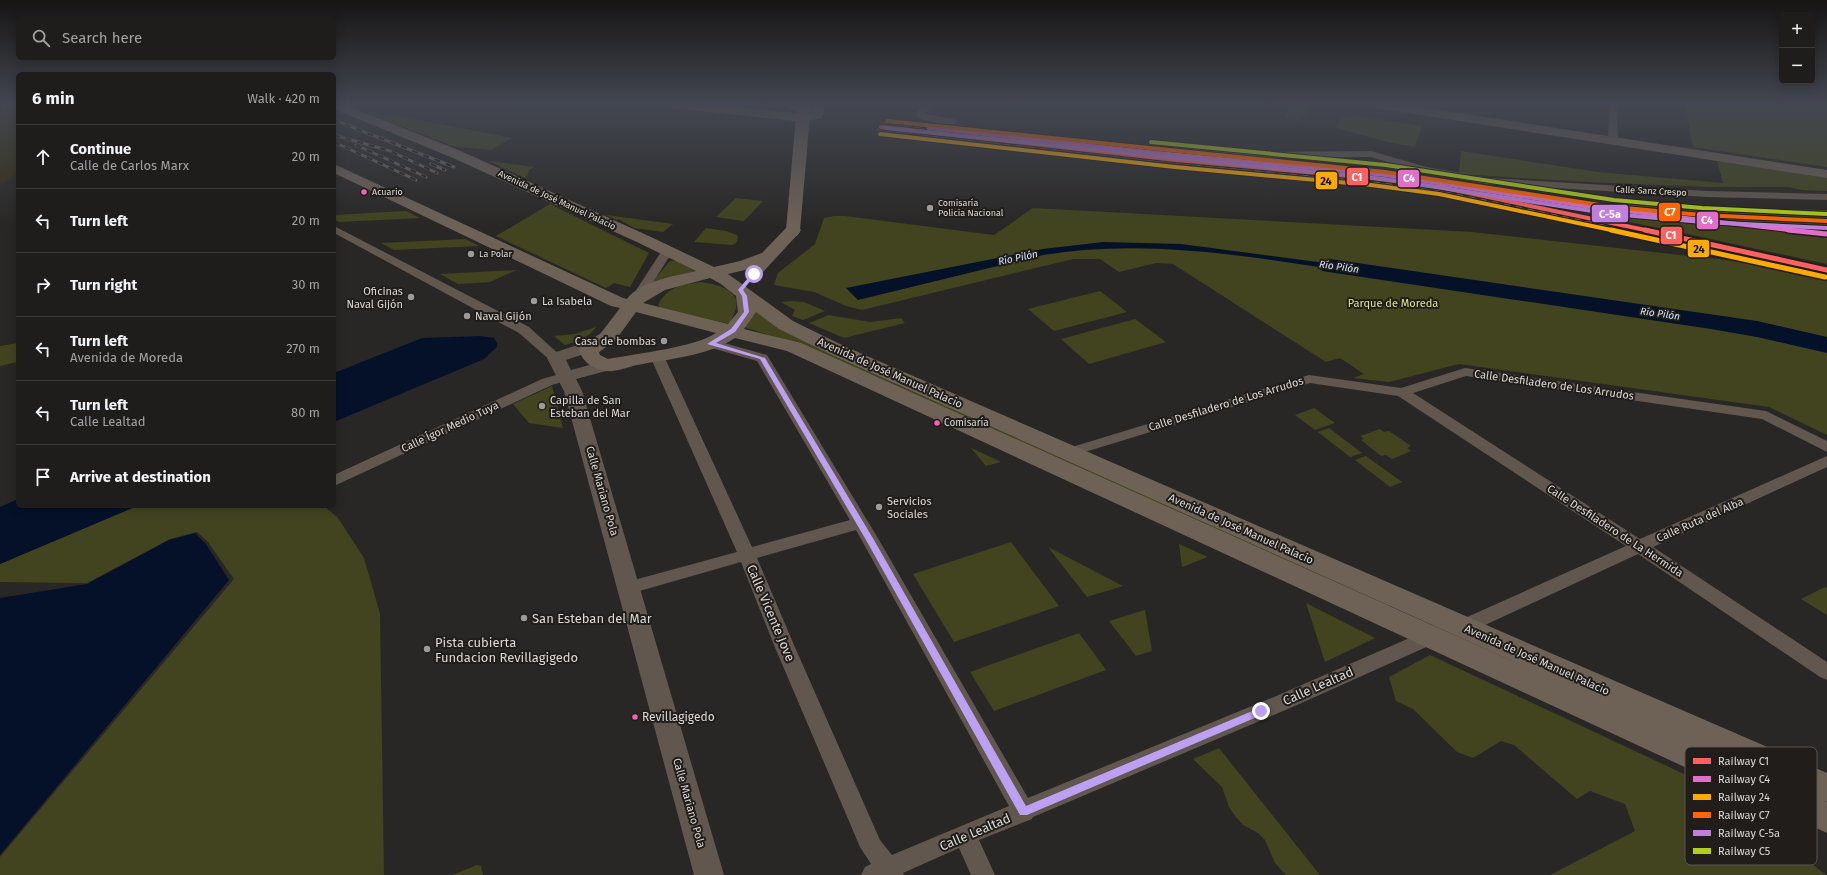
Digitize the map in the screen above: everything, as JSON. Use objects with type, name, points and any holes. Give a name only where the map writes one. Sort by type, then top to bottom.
[{"type":"main road","name":"Avenida de José Manuel Palacio","points":[[433,145],[667,251],[727,280],[786,325],[823,343],[1067,453],[1734,747]]},
{"type":"main road","points":[[765,257],[743,293],[747,312],[733,330],[718,341],[657,356],[608,365],[597,362],[590,357],[589,350],[608,337],[634,302],[659,286],[676,280],[745,265],[765,257],[782,244],[793,230],[793,145]]},
{"type":"main road","points":[[1653,145],[1827,174]]},
{"type":"main road","points":[[1663,145],[1827,167]]},
{"type":"main road","name":"Avenida de José Manuel Palacio","points":[[336,169],[608,298],[634,302],[794,347],[1685,753]]},
{"type":"main road","name":"Avenida de José Manuel Palacio","points":[[1817,784],[1827,788]]},
{"type":"main road","name":"Avenida de José Manuel Palacio","points":[[1817,813],[1827,818]]},
{"type":"street","name":"Calle Sanz Crespo","points":[[1174,145],[1264,155],[1371,154],[1426,170],[1476,180],[1563,187],[1701,194],[1827,197]]},
{"type":"street","name":"Calle Sanz Crespo","points":[[1558,195],[1670,201],[1827,206]]},
{"type":"street","name":"Calle Mariano Pola","points":[[340,236],[524,330],[556,358],[567,376],[574,391],[709,875]]},
{"type":"street","points":[[634,302],[667,251]]},
{"type":"street","points":[[556,358],[596,344]]},
{"type":"street","points":[[710,344],[762,358],[860,523],[1024,812]]},
{"type":"street","name":"Calle Vicente Jove","points":[[657,356],[747,555],[784,645],[872,847],[885,873]]},
{"type":"street","points":[[567,376],[608,365]]},
{"type":"street","name":"Calle Desfiladero de Los Arrudos","points":[[1067,453],[1309,379],[1402,392],[1465,372],[1766,416],[1827,447]]},
{"type":"street","name":"Calle Ígor Medio Tuya","points":[[336,480],[547,382],[567,376]]},
{"type":"street","name":"Calle Desfiladero de La Hermida","points":[[1402,392],[1640,547],[1827,672]]},
{"type":"street","name":"Calle Ruta del Alba","points":[[1463,627],[1827,461]]},
{"type":"street","points":[[629,588],[860,523]]},
{"type":"street","name":"Avenida de José Manuel Palacio","points":[[1430,637],[1444,631],[1609,704],[1732,747]]},
{"type":"street","name":"Calle Lealtad","points":[[885,873],[965,835],[1024,812],[1281,703],[1430,637]]},
{"type":"street","points":[[965,835],[983,875]]},
{"type":"green space","points":[[449,145],[500,145],[491,150]]},
{"type":"green space","points":[[1403,145],[1416,145],[1415,147]]},
{"type":"green space","points":[[1693,145],[1827,145],[1827,167],[1693,147]]},
{"type":"green space","points":[[1461,151],[1598,172],[1723,183],[1717,161],[1827,177],[1827,191],[1803,190],[1788,187],[1708,187],[1588,182],[1459,174]]},
{"type":"green space","points":[[489,161],[534,167],[529,170],[527,177],[525,178]]},
{"type":"green space","points":[[1454,187],[1557,205],[1827,237],[1827,264],[1664,229]]},
{"type":"green space","points":[[736,198],[763,201],[744,221],[716,217]]},
{"type":"green space","points":[[1588,200],[1738,208],[1827,210],[1827,219],[1654,209]]},
{"type":"green space","points":[[550,204],[649,253],[630,287],[614,283],[606,288],[496,236]]},
{"type":"green space","name":"Parque de Moreda","points":[[1033,208],[1472,232],[1762,264],[1767,262],[1827,274],[1827,435],[1769,407],[1459,364],[1389,382],[1353,378],[1364,374],[1340,358],[1326,362],[1173,264],[1156,263],[1119,272],[1100,259],[1073,259],[862,310],[846,306],[814,292],[774,285],[778,273],[815,244],[824,218],[845,216],[994,235]]},
{"type":"green space","points":[[406,211],[420,218],[339,222],[336,220],[336,215]]},
{"type":"green space","points":[[606,215],[673,224],[663,232],[634,228],[619,219],[617,220]]},
{"type":"green space","points":[[1717,218],[1827,223],[1827,231],[1743,223]]},
{"type":"green space","points":[[706,228],[726,231],[737,235],[738,238],[736,243],[732,245],[694,242]]},
{"type":"green space","points":[[465,239],[479,246],[394,250],[381,243]]},
{"type":"green space","points":[[670,261],[678,261],[695,271],[649,286]]},
{"type":"green space","points":[[517,270],[490,282],[458,284],[440,274]]},
{"type":"green space","points":[[701,282],[727,289],[736,299],[734,314],[729,324],[661,308],[658,305],[671,290]]},
{"type":"green space","points":[[1100,291],[1127,312],[1054,331],[1028,309]]},
{"type":"green space","points":[[781,302],[804,302],[825,311],[803,320],[792,316],[795,310]]},
{"type":"green space","points":[[752,308],[1389,601],[1389,608],[790,342],[744,327]]},
{"type":"green space","points":[[829,315],[870,322],[901,318],[905,323],[844,338],[809,323]]},
{"type":"green space","points":[[1135,319],[1166,342],[1089,364],[1061,339]]},
{"type":"green space","points":[[596,327],[590,334],[578,341],[565,345],[554,336],[575,334]]},
{"type":"green space","points":[[16,343],[16,362],[0,366],[0,346]]},
{"type":"green space","points":[[552,386],[563,428],[529,423],[513,404]]},
{"type":"green space","points":[[1314,408],[1335,423],[1315,430],[1295,415]]},
{"type":"green space","points":[[1329,428],[1362,453],[1350,457],[1318,432]]},
{"type":"green space","points":[[1380,429],[1384,432],[1389,431],[1411,446],[1407,448],[1411,451],[1392,459],[1386,455],[1381,456],[1361,440],[1364,439],[1360,436]]},
{"type":"green space","points":[[971,448],[1001,462],[986,466]]},
{"type":"green space","points":[[1366,456],[1402,482],[1390,487],[1355,460]]},
{"type":"green space","points":[[132,508],[326,508],[338,518],[364,558],[380,614],[384,875],[0,875],[0,857],[234,579],[208,542],[197,532],[170,539],[87,583],[0,582],[0,564]]},
{"type":"green space","points":[[1011,542],[1059,606],[954,642],[913,574]]},
{"type":"green space","points":[[1179,544],[1208,557],[1182,567]]},
{"type":"green space","points":[[1048,547],[1123,586],[1087,597]]},
{"type":"green space","points":[[1825,587],[1827,588],[1827,615],[1801,599]]},
{"type":"green space","points":[[1306,603],[1375,638],[1325,662]]},
{"type":"green space","points":[[1145,610],[1152,651],[1136,656],[1109,621]]},
{"type":"green space","points":[[1079,633],[1106,670],[994,711],[970,672]]},
{"type":"green space","points":[[1430,655],[1685,774],[1685,865],[1813,865],[1826,875],[1550,875],[1635,831],[1625,804],[1590,791],[1577,799],[1514,745],[1501,741],[1473,758],[1457,752],[1413,709],[1396,701],[1389,677]]},
{"type":"green space","points":[[1219,748],[1320,875],[1286,875],[1275,863],[1265,840],[1258,833],[1243,825],[1235,816],[1229,807],[1222,787],[1193,759]]},
{"type":"green space","points":[[477,865],[481,866],[483,875],[452,875]]},
{"type":"sand","points":[[0,145],[16,145],[16,174],[0,186]]},
{"type":"water","points":[[1103,242],[1181,244],[1371,269],[1371,275],[1207,252],[1125,248],[1084,250],[1043,255],[858,300],[846,288],[1043,249]]},
{"type":"water","points":[[480,336],[494,338],[497,343],[497,347],[484,359],[336,421],[336,372],[422,338]]},
{"type":"water","points":[[16,500],[16,508],[132,508],[0,564],[0,507]]},
{"type":"water","points":[[195,533],[206,544],[229,580],[0,855],[0,598],[87,584],[169,540]]},
{"type":"waterway","name":"Río Pilón","points":[[1330,266],[1711,321],[1757,329],[1827,345]]},
{"type":"railway","points":[[340,145],[416,180]]},
{"type":"railway","points":[[356,145],[426,177]]},
{"type":"railway","points":[[368,145],[390,151],[437,173]]},
{"type":"railway","points":[[397,145],[454,167]]},
{"type":"railway","points":[[1022,145],[1176,162],[1372,181],[1441,190],[1637,231]]},
{"type":"railway","points":[[431,164],[445,170]]},
{"type":"railway","points":[[1632,230],[1827,270]]},
{"type":"rail line","name":"24","points":[[977,145],[1175,167],[1371,185],[1439,194],[1633,234],[1825,277]]},
{"type":"rail line","name":"C1","points":[[1040,145],[1176,160],[1372,178],[1440,187],[1634,227],[1827,270]]},
{"type":"rail line","name":"C-5a","points":[[1050,145],[1384,179],[1612,214],[1702,222],[1827,228]]},
{"type":"rail line","name":"C4","points":[[1083,145],[1386,175],[1591,207],[1827,234]]},
{"type":"rail line","name":"C7","points":[[1120,145],[1385,172],[1613,207],[1702,215],[1827,221]]},
{"type":"rail line","name":"C5","points":[[1180,145],[1386,165],[1614,200],[1702,208],[1827,214]]},
{"type":"place","name":"Acuario","points":[[364,192]]},
{"type":"place","name":"Comisaría Policia Nacional","points":[[930,208]]},
{"type":"place","name":"La Polar","points":[[471,254]]},
{"type":"place","name":"Oficinas Naval Gijón","points":[[411,297]]},
{"type":"place","name":"La Isabela","points":[[534,301]]},
{"type":"place","name":"Naval Gijón","points":[[467,316]]},
{"type":"place","name":"Casa de bombas","points":[[664,341]]},
{"type":"place","name":"Capilla de San Esteban del Mar","points":[[542,406]]},
{"type":"place","name":"Comisaría","points":[[937,423]]},
{"type":"place","name":"Servicios Sociales","points":[[879,507]]},
{"type":"place","name":"San Esteban del Mar","points":[[524,618]]},
{"type":"place","name":"Pista cubierta Fundacion Revillagigedo","points":[[427,649]]},
{"type":"place","name":"Revillagigedo","points":[[635,717]]},
{"type":"route","points":[[754,274],[740,290],[745,296],[747,312],[733,330],[718,341],[710,344],[762,358],[870,540],[1024,812],[1261,711]]}]
